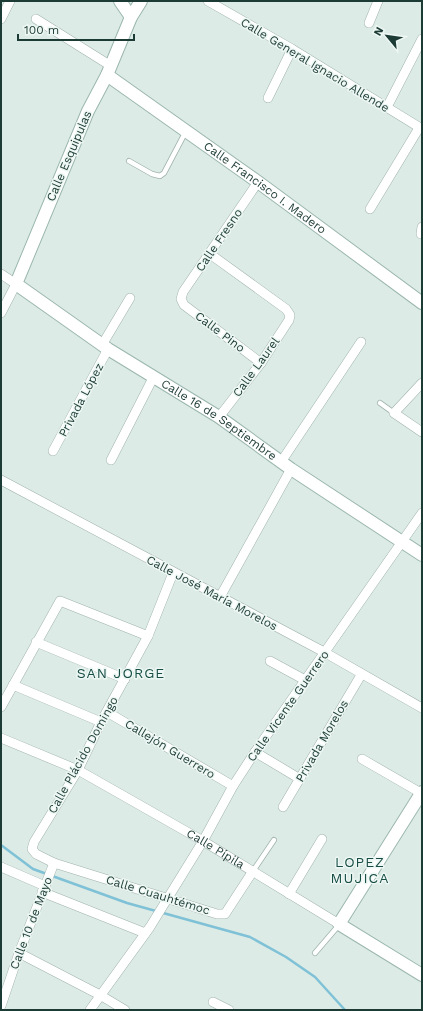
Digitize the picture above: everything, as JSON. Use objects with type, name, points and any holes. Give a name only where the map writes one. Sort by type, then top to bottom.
[{"type":"street","points":[[120,1],[131,17]]},
{"type":"street","name":"Calle Esquipulas","points":[[1,312],[16,284],[88,111],[109,70],[131,17],[140,1]]},
{"type":"street","name":"Calle General Ignacio Allende","points":[[208,1],[292,49],[420,128]]},
{"type":"street","points":[[369,23],[378,1]]},
{"type":"street","points":[[1,19],[8,2]]},
{"type":"street","points":[[36,19],[109,70]]},
{"type":"street","points":[[387,107],[422,39]]},
{"type":"street","points":[[268,98],[292,49]]},
{"type":"street","name":"Calle Francisco I. Madero","points":[[109,70],[186,131],[422,303]]},
{"type":"street","points":[[370,209],[420,128]]},
{"type":"street","name":"Calle Fresno","points":[[181,299],[183,292],[258,182]]},
{"type":"street","name":"Calle Laurel","points":[[210,254],[286,309],[290,315],[289,320],[261,363],[219,417]]},
{"type":"street","points":[[1,274],[16,284]]},
{"type":"street","name":"Calle 16 de Septiembre","points":[[16,284],[105,347],[153,378],[219,417],[291,469],[422,555]]},
{"type":"street","name":"Privada López","points":[[53,450],[130,298]]},
{"type":"street","name":"Calle Pino","points":[[181,299],[184,305],[261,363]]},
{"type":"street","points":[[281,462],[361,342]]},
{"type":"street","points":[[111,460],[153,378]]},
{"type":"street","points":[[422,382],[394,413],[422,432]]},
{"type":"street","points":[[220,597],[291,469]]},
{"type":"street","name":"Calle José María Morelos","points":[[1,480],[173,573],[324,652],[361,675],[422,708]]},
{"type":"street","name":"Calle Vicente Guerrero","points":[[90,1010],[147,930],[203,841],[233,786],[255,752],[422,513]]},
{"type":"street","name":"Calle Plácido Domingo","points":[[32,849],[34,842],[78,770],[101,722],[148,636],[173,573]]},
{"type":"street","points":[[1,707],[60,601],[148,636]]},
{"type":"street","points":[[36,642],[125,679]]},
{"type":"street","points":[[270,661],[305,680]]},
{"type":"street","name":"Privada Morelos","points":[[283,807],[361,675]]},
{"type":"street","points":[[13,685],[101,722]]},
{"type":"street","name":"Callejón Guerrero","points":[[107,712],[233,786]]},
{"type":"street","name":"Calle Pípila","points":[[1,738],[78,770],[203,841],[422,974]]},
{"type":"street","points":[[255,752],[300,779]]},
{"type":"street","points":[[339,924],[422,793],[362,759]]},
{"type":"street","points":[[289,894],[322,839]]},
{"type":"street","name":"Calle Cuauhtémoc","points":[[32,849],[36,854],[54,863],[165,901],[217,914],[225,914],[253,871]]},
{"type":"street","name":"Calle 10 de Mayo","points":[[1,1006],[19,953],[54,863]]},
{"type":"street","points":[[1,867],[147,930]]},
{"type":"street","points":[[19,953],[100,995],[125,1010]]},
{"type":"street","points":[[213,1002],[229,1010]]},
{"type":"lane","points":[[129,161],[152,174],[160,176],[164,173],[186,131]]},
{"type":"lane","points":[[380,403],[394,413]]},
{"type":"lane","name":"Calle Cuauhtémoc","points":[[253,871],[274,840]]},
{"type":"lane","points":[[315,953],[339,924]]},
{"type":"waterway","points":[[1,845],[33,869],[127,903],[250,937],[286,957],[315,977],[345,1010]]},
{"type":"district","name":"SAN JORGE","points":[[121,673]]},
{"type":"district","name":"LOPEZ MUJICA","points":[[360,870]]}]
